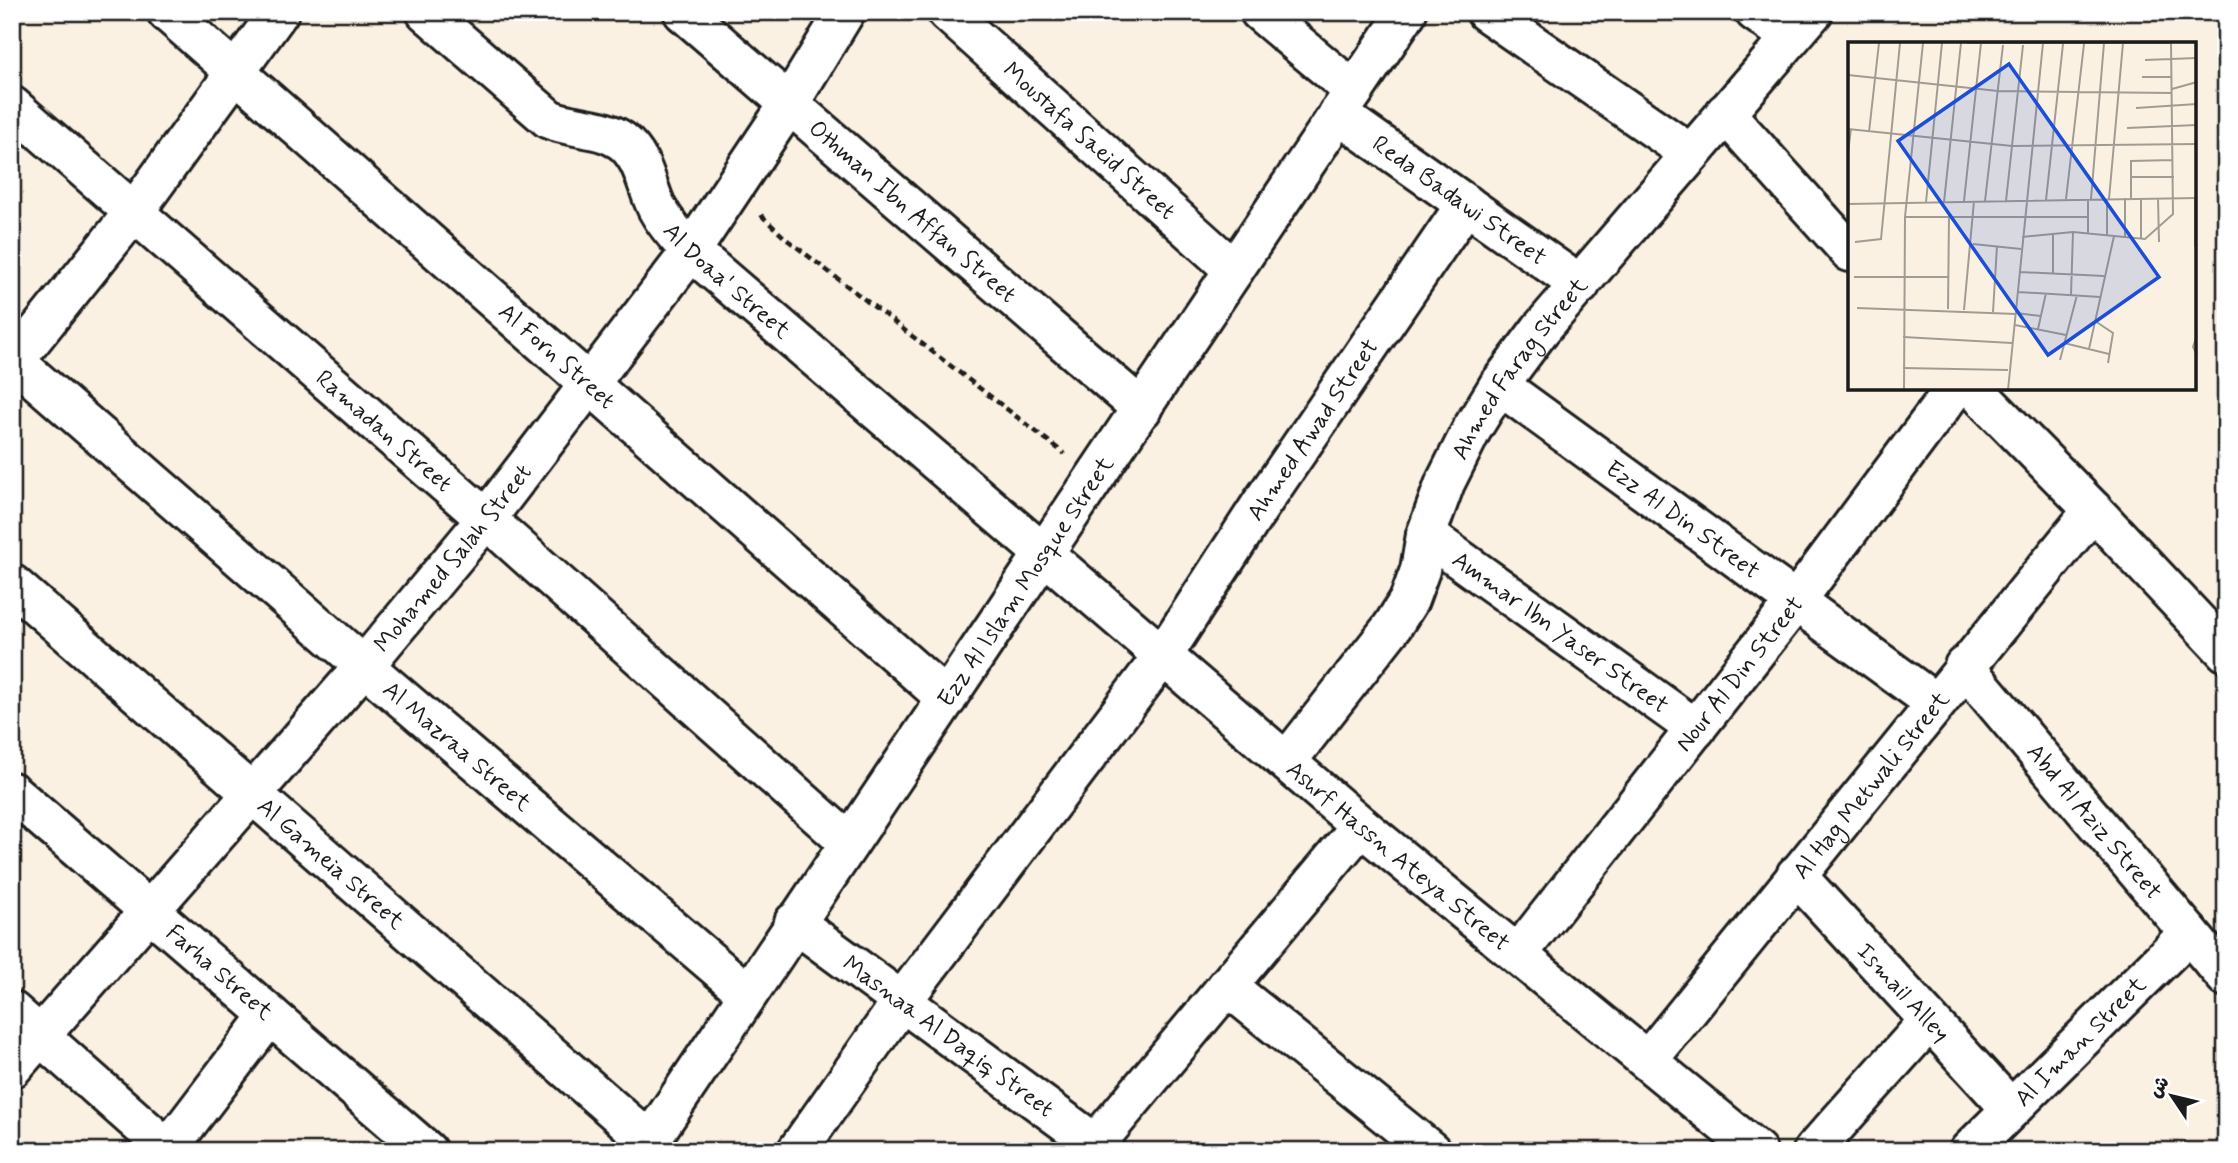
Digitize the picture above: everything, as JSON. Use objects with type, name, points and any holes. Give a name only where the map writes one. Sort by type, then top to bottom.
[{"type":"street","name":"Al Forn Street","points":[[167,12],[947,699]]},
{"type":"street","points":[[13,361],[134,212],[279,12]]},
{"type":"street","name":"Al Doaa' Street","points":[[426,12],[549,119],[565,126],[603,132],[623,142],[637,158],[656,206],[671,232],[1045,556]]},
{"type":"street","name":"Othman Ibn Affan Street","points":[[683,12],[1142,409]]},
{"type":"street","name":"Mohamed Salah Street","points":[[12,1068],[364,666],[486,519],[691,251],[789,104],[845,12]]},
{"type":"street","name":"Moustafa Saeid Street","points":[[947,12],[1234,270]]},
{"type":"street","name":"Reda Badawi Street","points":[[1260,12],[1346,102],[1466,204],[1580,285]]},
{"type":"street","name":"Ezz Al Islam Mosque Street","points":[[646,1146],[848,842],[1045,556],[1407,12]]},
{"type":"street","points":[[1486,12],[1691,154]]},
{"type":"street","points":[[1755,12],[1802,25]]},
{"type":"street","name":"Ahmed Farag Street","points":[[1287,761],[1392,627],[1409,600],[1420,570],[1426,535],[1445,482],[1472,429],[1499,385],[1540,330],[1802,25]]},
{"type":"street","name":"Ramadan Street","points":[[12,106],[486,519],[848,842]]},
{"type":"street","points":[[1725,113],[1848,250]]},
{"type":"street","name":"Ahmed Awad Street","points":[[797,1151],[902,1001],[1162,657],[1268,494],[1466,204]]},
{"type":"street","name":"Al Mazraa Street","points":[[13,361],[364,666],[747,993]]},
{"type":"street","name":"Ezz Al Din Street","points":[[1499,385],[1934,702]]},
{"type":"street","name":"Nour Al Din Street","points":[[1518,954],[1796,601],[1954,390]]},
{"type":"street","points":[[1975,390],[2094,510],[2226,652]]},
{"type":"street","name":"Al Hag Metwali Street","points":[[1648,1060],[1934,702],[2094,510]]},
{"type":"street","name":"Ammar Ibn Yaser Street","points":[[1426,535],[1696,729]]},
{"type":"street","name":"Ashrf Hassn Ateya Street","points":[[1045,556],[1362,826],[1757,1151]]},
{"type":"street","name":"Al Gameia Street","points":[[12,584],[252,793],[646,1146]]},
{"type":"street","name":"Abd Al Aziz Street","points":[[1964,666],[2226,977]]},
{"type":"street","name":"Farha Street","points":[[12,792],[426,1150]]},
{"type":"street","points":[[1100,1147],[1227,986],[1362,826]]},
{"type":"street","name":"Ismail Alley","points":[[1796,875],[2011,1110]]},
{"type":"street","name":"Masnaa Al Daqiq Street","points":[[794,922],[1100,1147]]},
{"type":"street","name":"Al Iman Street","points":[[1969,1151],[2189,933]]},
{"type":"street","points":[[1227,986],[1430,1151]]},
{"type":"street","points":[[12,1011],[169,1150],[270,1015]]},
{"type":"street","points":[[1813,1151],[1929,1021]]},
{"type":"path","points":[[733,187],[785,238],[1097,478]]}]
